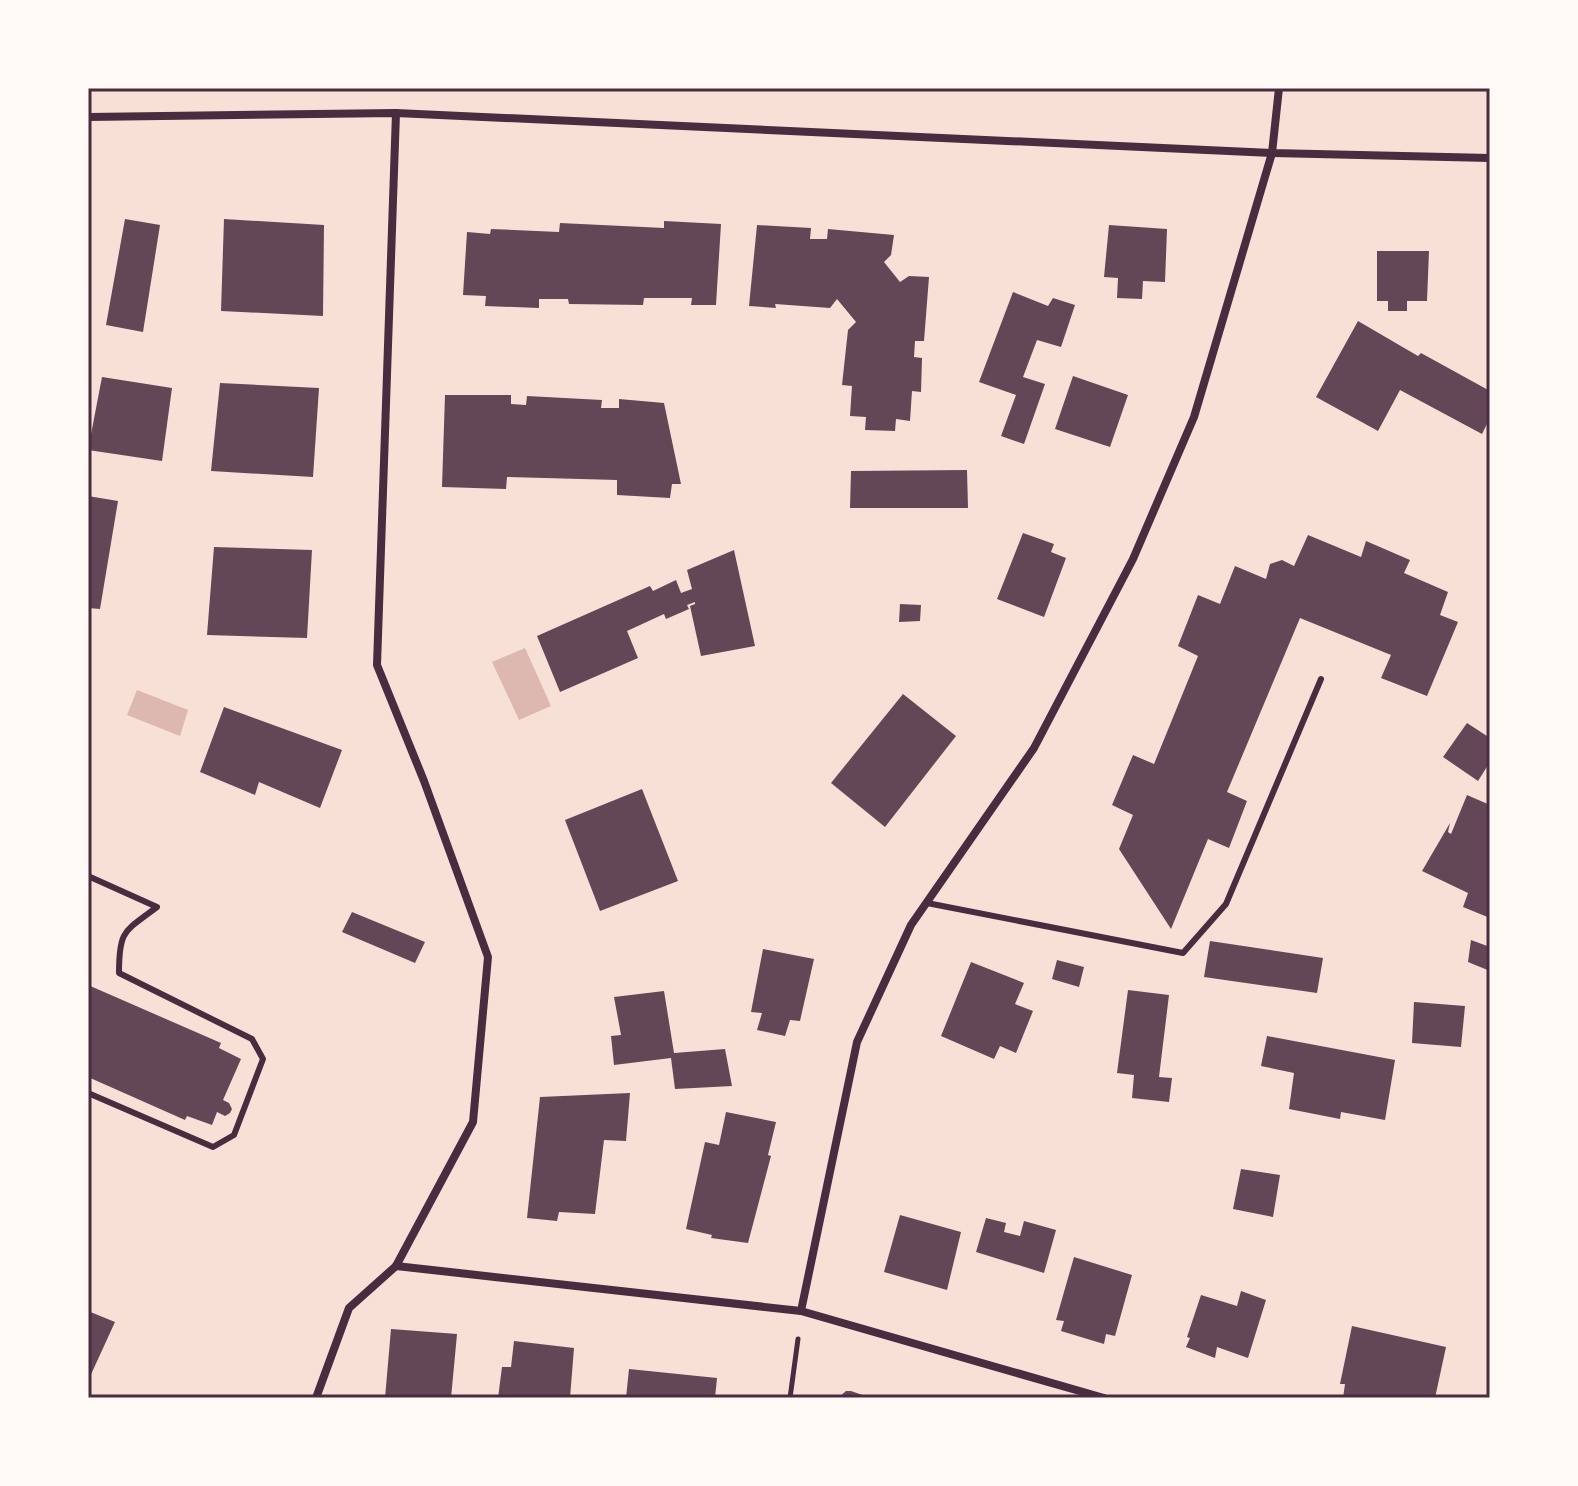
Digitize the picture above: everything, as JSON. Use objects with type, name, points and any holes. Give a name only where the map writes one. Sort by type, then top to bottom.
[{"type":"street","points":[[801,1311],[857,1042],[911,925],[1034,748],[1133,559],[1194,417],[1272,153],[1279,88]]},
{"type":"street","points":[[316,1398],[349,1308],[396,1266],[473,1122],[488,957],[424,781],[377,665],[396,113]]},
{"type":"street","points":[[88,117],[396,113],[1272,153],[1490,158]]},
{"type":"street","points":[[396,1266],[801,1311],[1104,1398]]},
{"type":"lane","points":[[927,903],[1183,953],[1226,904],[1321,679]]},
{"type":"lane","points":[[88,876],[157,907],[123,933],[119,947],[119,973],[252,1039],[263,1059],[234,1135],[213,1147],[88,1093]]},
{"type":"path","points":[[790,1398],[801,1311]]},
{"type":"shaded area","points":[[525,648],[551,706],[519,720],[492,662]]},
{"type":"shaded area","points":[[137,690],[188,710],[180,736],[127,715]]},
{"type":"building","points":[[125,219],[160,225],[143,332],[106,325]]},
{"type":"building","points":[[224,219],[324,225],[323,316],[221,311]]},
{"type":"building","points":[[664,221],[721,224],[716,305],[691,305],[692,298],[644,298],[643,305],[569,304],[568,299],[539,299],[539,308],[485,306],[486,296],[463,295],[467,232],[490,234],[491,229],[559,232],[560,223],[664,228]]},
{"type":"building","points":[[757,225],[811,228],[810,239],[827,239],[828,229],[894,235],[891,255],[884,262],[900,282],[909,276],[929,277],[924,341],[915,341],[914,357],[922,358],[921,392],[912,391],[910,421],[896,419],[895,431],[865,430],[866,417],[850,416],[852,386],[842,385],[848,330],[856,322],[837,299],[830,308],[775,304],[776,308],[749,306]]},
{"type":"building","points":[[1109,225],[1167,229],[1165,282],[1143,281],[1142,299],[1117,298],[1118,278],[1104,277]]},
{"type":"building","points":[[1377,251],[1429,251],[1427,301],[1407,301],[1407,311],[1388,311],[1388,301],[1377,301]]},
{"type":"building","points":[[1013,292],[1048,306],[1053,298],[1075,305],[1061,347],[1037,340],[1023,377],[1045,384],[1024,444],[1001,436],[1016,395],[979,382]]},
{"type":"building","points":[[1358,321],[1418,356],[1421,353],[1490,391],[1490,418],[1482,434],[1400,390],[1378,431],[1316,397]]},
{"type":"building","points":[[1073,376],[1128,395],[1110,447],[1055,429]]},
{"type":"building","points":[[102,377],[172,388],[162,461],[88,450]]},
{"type":"building","points":[[220,383],[319,388],[313,477],[211,471]]},
{"type":"building","points":[[445,395],[511,395],[511,404],[526,405],[527,396],[602,400],[601,408],[619,408],[619,399],[664,403],[681,484],[672,484],[670,498],[617,495],[617,480],[507,477],[506,489],[442,487]]},
{"type":"building","points":[[967,470],[968,508],[850,508],[851,471]]},
{"type":"building","points":[[88,496],[118,501],[100,609],[88,608]]},
{"type":"building","points":[[1023,533],[1054,544],[1051,552],[1066,558],[1044,617],[997,599]]},
{"type":"building","points":[[1308,535],[1361,557],[1366,541],[1410,560],[1404,573],[1448,592],[1440,615],[1458,622],[1427,696],[1381,678],[1391,655],[1300,618],[1227,792],[1247,801],[1229,848],[1208,839],[1171,929],[1119,849],[1133,815],[1112,805],[1133,755],[1154,764],[1198,656],[1178,646],[1198,595],[1220,604],[1235,566],[1266,579],[1270,564],[1282,560],[1294,566]]},
{"type":"building","points":[[214,547],[312,550],[307,638],[207,635]]},
{"type":"building","points":[[734,550],[755,646],[701,656],[690,606],[695,602],[687,605],[689,609],[666,619],[664,614],[627,631],[638,658],[560,692],[537,636],[650,586],[653,591],[676,580],[681,593],[692,589],[687,570]]},
{"type":"building","points":[[900,604],[921,605],[920,621],[899,622]]},
{"type":"building","points":[[903,694],[956,736],[885,827],[831,783]]},
{"type":"building","points":[[224,707],[342,750],[320,808],[259,782],[255,795],[200,772]]},
{"type":"building","points":[[1467,723],[1490,738],[1490,762],[1478,781],[1443,757]]},
{"type":"building","points":[[642,789],[678,881],[600,911],[565,820]]},
{"type":"building","points":[[1467,795],[1490,805],[1490,918],[1463,907],[1468,893],[1422,871],[1450,823],[1448,832],[1451,834]]},
{"type":"building","points":[[352,912],[425,942],[415,963],[342,932]]},
{"type":"building","points":[[1471,940],[1490,947],[1490,971],[1468,962]]},
{"type":"building","points":[[1210,941],[1323,958],[1317,993],[1204,977]]},
{"type":"building","points":[[763,949],[814,959],[800,1021],[790,1020],[785,1036],[757,1030],[762,1013],[751,1012]]},
{"type":"building","points":[[1057,960],[1084,967],[1079,987],[1052,979]]},
{"type":"building","points":[[971,962],[1024,983],[1015,1004],[1033,1011],[1016,1053],[1000,1046],[994,1059],[941,1036]]},
{"type":"building","points":[[88,985],[221,1043],[219,1048],[241,1059],[223,1100],[229,1103],[230,1113],[225,1116],[217,1112],[212,1125],[187,1116],[185,1120],[88,1077]]},
{"type":"building","points":[[1128,990],[1169,995],[1159,1077],[1172,1078],[1169,1102],[1132,1098],[1134,1075],[1117,1073]]},
{"type":"building","points":[[664,991],[674,1053],[725,1049],[732,1086],[675,1089],[671,1058],[614,1065],[611,1036],[621,1035],[614,997]]},
{"type":"building","points":[[1414,1002],[1465,1006],[1461,1047],[1412,1043]]},
{"type":"building","points":[[1267,1036],[1395,1060],[1385,1120],[1341,1112],[1340,1119],[1289,1109],[1294,1073],[1261,1066]]},
{"type":"building","points":[[630,1093],[626,1141],[604,1140],[595,1214],[559,1212],[557,1221],[527,1218],[540,1097]]},
{"type":"building","points":[[726,1112],[776,1122],[768,1155],[771,1156],[748,1243],[711,1238],[712,1235],[686,1229],[705,1142],[719,1145]]},
{"type":"building","points":[[1241,1169],[1280,1175],[1273,1217],[1233,1209]]},
{"type":"building","points":[[900,1215],[961,1232],[947,1290],[884,1272]]},
{"type":"building","points":[[986,1218],[1006,1223],[1004,1232],[1020,1236],[1024,1221],[1056,1230],[1044,1273],[976,1252]]},
{"type":"building","points":[[1074,1257],[1132,1275],[1115,1336],[1106,1334],[1104,1344],[1061,1331],[1064,1321],[1056,1320]]},
{"type":"building","points":[[1241,1291],[1266,1300],[1248,1358],[1217,1347],[1215,1358],[1186,1347],[1201,1295],[1237,1306]]},
{"type":"building","points":[[88,1311],[115,1322],[88,1381]]},
{"type":"building","points":[[1352,1326],[1446,1347],[1435,1398],[1343,1398],[1345,1384],[1340,1384]]},
{"type":"building","points":[[391,1329],[457,1334],[451,1398],[385,1398]]},
{"type":"building","points":[[514,1341],[574,1348],[570,1398],[498,1398],[502,1367],[511,1367]]},
{"type":"building","points":[[629,1369],[717,1378],[715,1398],[626,1398]]},
{"type":"building","points":[[851,1391],[871,1398],[838,1398]]}]
